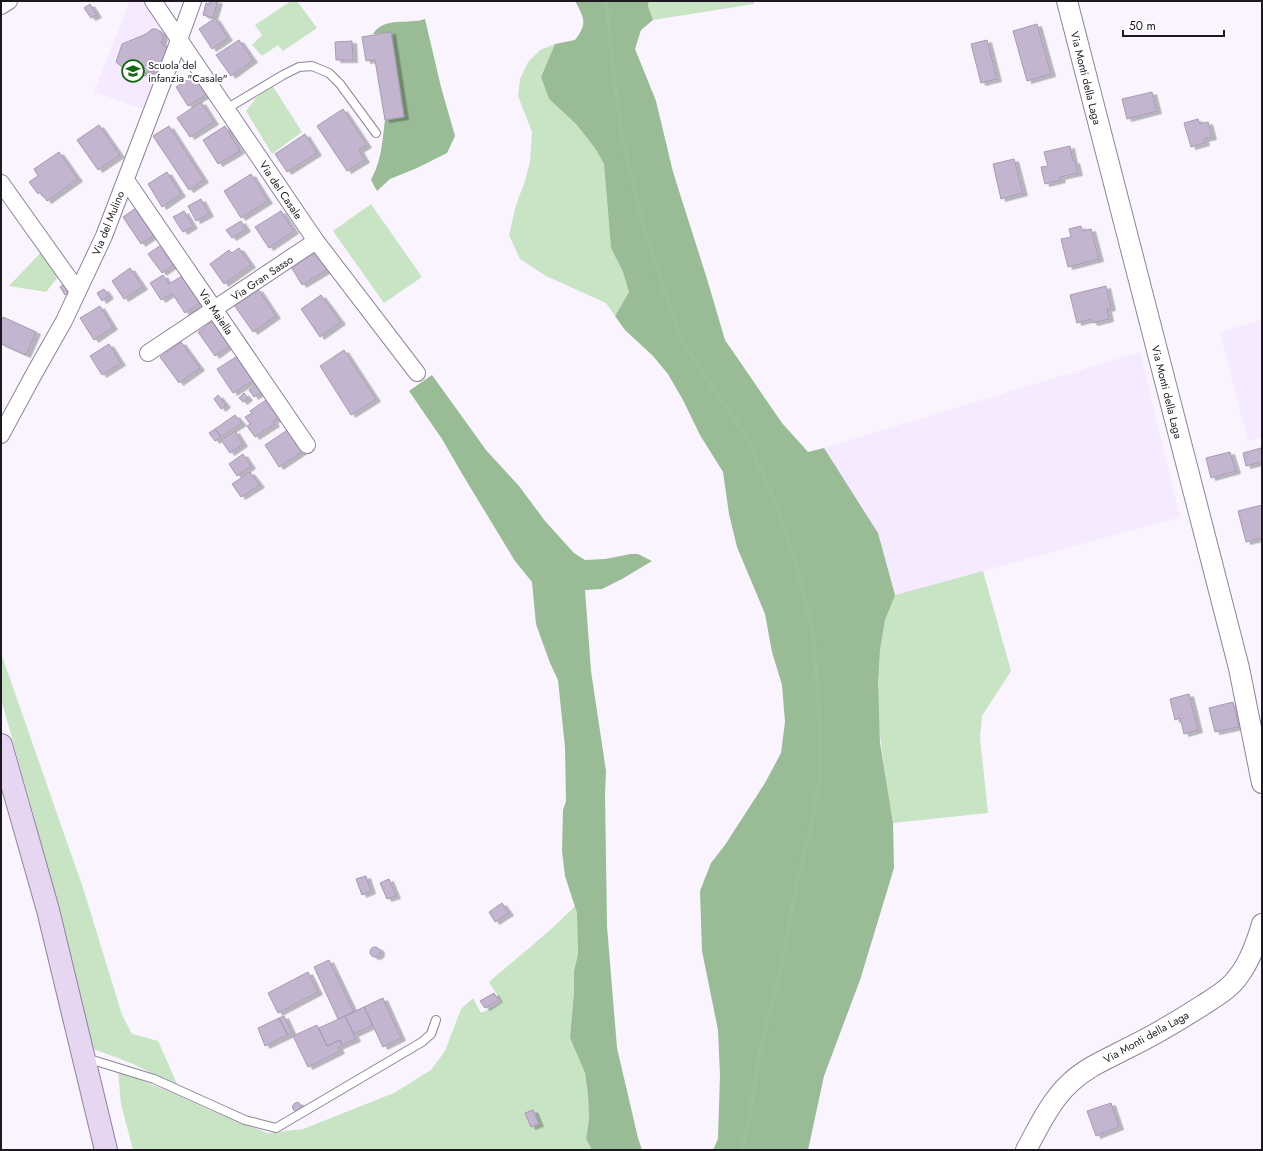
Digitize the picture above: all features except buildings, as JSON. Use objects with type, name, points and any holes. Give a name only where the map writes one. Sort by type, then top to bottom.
[{"type":"main road","points":[[1,745],[48,910],[106,1150]]},
{"type":"street","points":[[1,6],[9,1]]},
{"type":"street","name":"Via del Casale","points":[[153,1],[316,241],[417,373]]},
{"type":"street","name":"Via del Mulino","points":[[1,435],[64,322],[104,236],[193,1]]},
{"type":"street","name":"Via Monti della Laga","points":[[1066,1],[1239,668],[1262,783]]},
{"type":"street","name":"Via Maiella","points":[[126,180],[307,445]]},
{"type":"street","points":[[1,183],[78,291]]},
{"type":"street","name":"Via Gran Sasso","points":[[148,354],[316,241]]},
{"type":"street","name":"Via Monti della Laga","points":[[1026,1150],[1054,1102],[1074,1079],[1093,1066],[1178,1021],[1219,995],[1232,984],[1250,957],[1262,924]]},
{"type":"lane","points":[[226,109],[288,72],[299,67],[312,66],[329,73],[340,84],[376,133]]},
{"type":"lane","points":[[83,1057],[154,1079],[245,1120],[276,1128],[422,1042],[431,1034],[436,1020]]},
{"type":"shaded area","name":"Scuola del infanzia \"Casale\"","points":[[130,1],[149,1],[177,42],[149,111],[94,92]]},
{"type":"shaded area","points":[[1262,320],[1262,437],[1248,441],[1220,332]]},
{"type":"shaded area","points":[[1140,352],[1180,517],[895,595],[878,533],[824,448]]},
{"type":"green space","points":[[291,1],[297,1],[317,28],[283,51],[278,45],[262,56],[252,45],[262,35],[255,25]]},
{"type":"green space","points":[[575,1],[649,1],[648,6],[653,20],[641,30],[635,49],[656,101],[673,172],[725,340],[782,423],[808,452],[824,448],[878,533],[895,595],[885,620],[880,649],[878,682],[880,743],[893,823],[894,868],[860,980],[824,1076],[808,1150],[713,1150],[718,1139],[720,1075],[718,1030],[702,951],[700,891],[711,863],[725,845],[765,783],[781,753],[785,722],[782,685],[772,652],[765,614],[737,547],[729,514],[723,472],[700,435],[683,400],[668,374],[653,356],[625,330],[615,316],[629,292],[623,272],[611,248],[604,164],[595,148],[576,124],[549,99],[541,77],[555,44],[575,40],[582,29],[583,20],[581,12]]},
{"type":"green space","points":[[649,1],[754,1],[754,4],[653,20],[648,6]]},
{"type":"green space","points":[[425,19],[441,87],[455,136],[447,153],[390,179],[377,191],[371,180],[379,158],[385,120],[404,116],[391,33],[373,34],[383,25]]},
{"type":"green space","points":[[555,44],[541,77],[549,99],[576,124],[595,148],[604,164],[611,248],[623,272],[629,292],[615,316],[606,303],[546,276],[520,259],[509,235],[516,205],[530,162],[532,132],[518,96],[520,79],[528,62],[540,50]]},
{"type":"green space","points":[[272,85],[302,132],[272,154],[246,111],[262,90]]},
{"type":"green space","points":[[371,204],[422,277],[384,303],[333,231]]},
{"type":"green space","points":[[45,248],[62,272],[46,292],[9,286]]},
{"type":"green space","points":[[432,375],[486,450],[519,486],[545,521],[574,553],[585,560],[605,559],[638,554],[652,561],[602,589],[585,590],[591,671],[606,771],[607,926],[617,1048],[642,1150],[592,1150],[586,1139],[589,1119],[585,1073],[570,1038],[574,992],[574,971],[578,954],[577,913],[565,876],[562,851],[563,810],[566,801],[565,747],[558,680],[550,663],[536,624],[532,582],[515,561],[442,439],[409,391]]},
{"type":"green space","points":[[983,571],[1011,671],[982,716],[980,738],[988,813],[893,823],[885,774],[877,696],[880,645],[888,611],[895,595]]},
{"type":"green space","points":[[1,653],[84,891],[122,1015],[132,1034],[158,1041],[178,1086],[131,1063],[93,1049],[33,813],[1,699]]},
{"type":"green space","points":[[575,906],[577,913],[578,954],[574,971],[574,992],[570,1038],[585,1073],[589,1119],[586,1139],[592,1150],[133,1150],[121,1104],[118,1071],[267,1133],[303,1129],[394,1093],[431,1070],[445,1051],[461,1009],[473,998],[481,1013],[502,1003],[489,982],[544,935]]},
{"type":"waterway","points":[[607,1],[609,36],[622,137],[647,238],[662,285],[682,340],[703,374],[746,435],[774,499],[794,558],[813,634],[819,710],[820,775],[812,824],[797,882],[782,963],[760,1049],[751,1109],[742,1150]]},
{"type":"place","name":"Scuola del infanzia \"Casale\"","points":[[133,71]]}]
